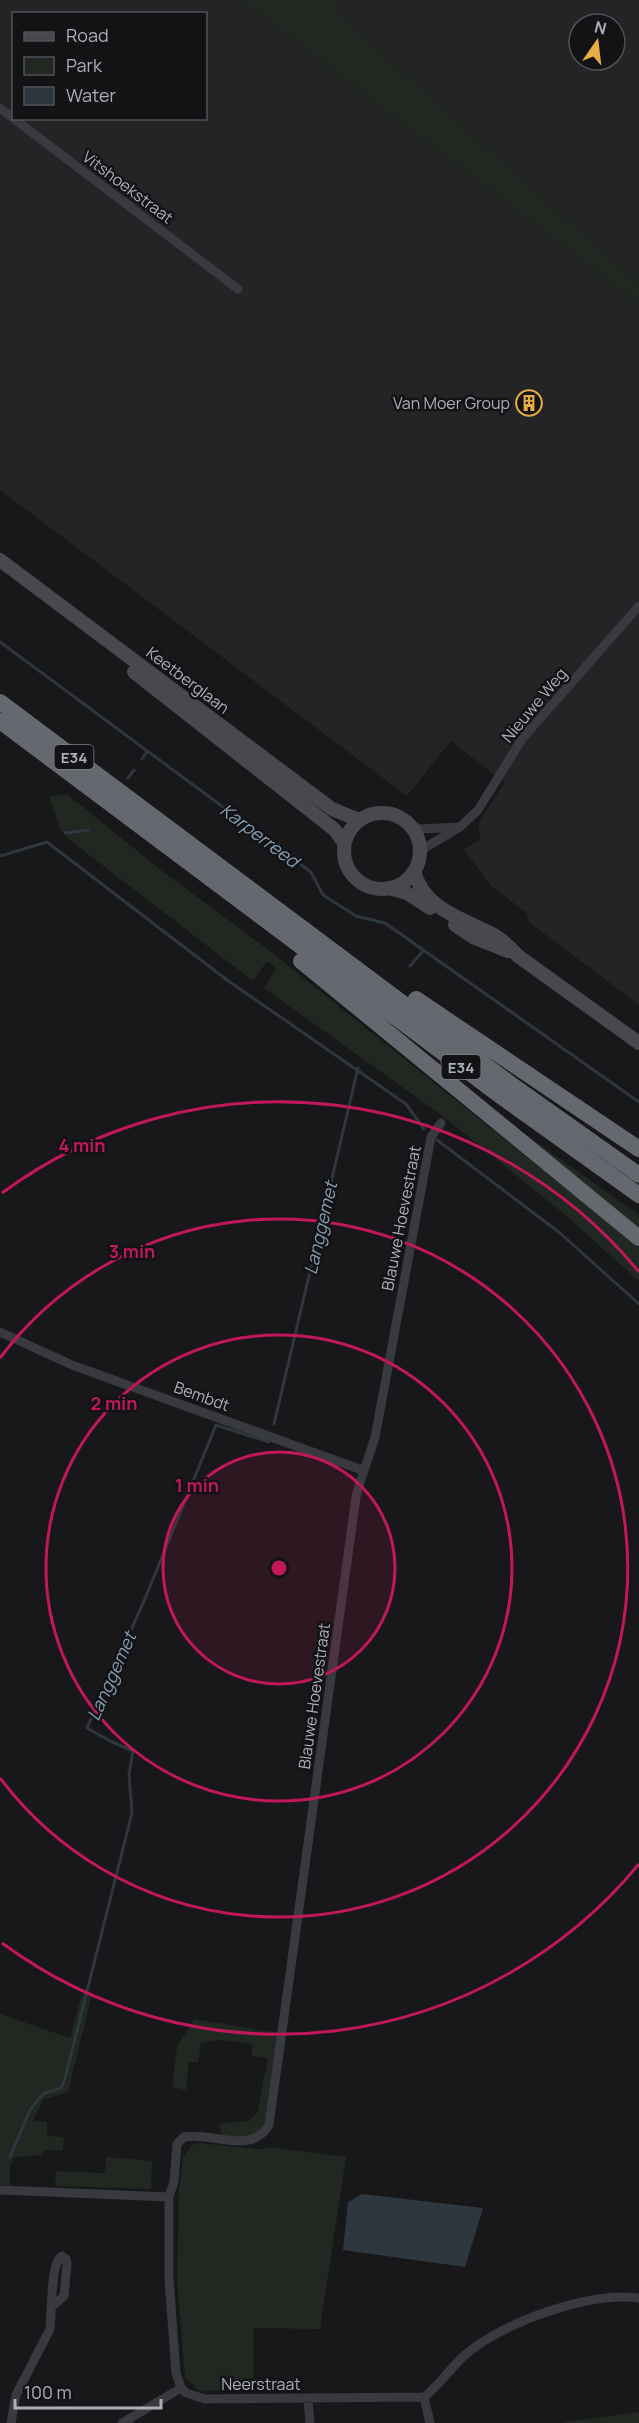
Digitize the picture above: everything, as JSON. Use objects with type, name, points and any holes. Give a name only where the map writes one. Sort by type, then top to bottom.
[{"type":"highway","name":"E34","points":[[0,702],[512,1085],[639,1175]]},
{"type":"highway","name":"E34","points":[[0,721],[502,1097],[639,1195]]},
{"type":"highway","points":[[285,936],[295,956],[639,1238]]},
{"type":"highway","points":[[374,982],[402,990],[639,1149]]},
{"type":"main road","name":"Keetberglaan","points":[[0,560],[332,809],[359,820]]},
{"type":"main road","name":"Keetberglaan","points":[[0,571],[232,747],[335,830],[344,843]]},
{"type":"main road","points":[[389,888],[403,882],[414,872],[419,854],[417,838],[409,825],[398,817],[383,813],[368,815],[359,820],[350,830],[344,843],[345,862],[355,877],[367,886],[389,888],[407,893],[473,937],[518,956]]},
{"type":"main road","points":[[414,872],[419,886],[427,897],[460,921],[489,932],[504,941],[518,956],[639,1042]]},
{"type":"street","name":"Vitshoekstraat","points":[[0,108],[12,117]]},
{"type":"street","name":"Vitshoekstraat","points":[[16,120],[238,289]]},
{"type":"street","name":"Nieuwe Weg","points":[[419,854],[426,847],[460,827],[478,810],[522,739],[639,606]]},
{"type":"street","points":[[409,825],[421,828],[460,827]]},
{"type":"street","name":"Blauwe Hoevestraat","points":[[169,2198],[174,2182],[177,2144],[184,2137],[248,2140],[259,2138],[269,2125],[356,1497],[362,1470],[369,1459],[375,1437],[431,1137],[441,1123]]},
{"type":"street","name":"Bembdt","points":[[0,1332],[72,1365],[362,1470]]},
{"type":"street","points":[[0,2190],[154,2195],[169,2198],[169,2279],[176,2373],[181,2388],[122,2423]]},
{"type":"street","points":[[11,2423],[16,2395],[50,2329],[55,2263],[62,2256],[66,2259],[67,2264],[64,2296],[52,2307]]},
{"type":"street","points":[[430,2423],[423,2397],[465,2355],[506,2329],[576,2303],[616,2296],[639,2298]]},
{"type":"street","name":"Neerstraat","points":[[181,2388],[196,2398],[205,2399],[423,2397]]},
{"type":"street","points":[[308,2399],[310,2423]]},
{"type":"shaded area","points":[[0,0],[240,0],[639,305],[639,1005],[529,922],[527,913],[491,886],[464,850],[480,840],[481,818],[505,783],[451,741],[407,796],[0,490]]},
{"type":"shaded area","points":[[346,0],[639,0],[639,283],[335,12]]},
{"type":"green space","points":[[240,0],[346,0],[336,12],[639,283],[639,305]]},
{"type":"green space","points":[[67,794],[162,871],[271,952],[639,1247],[639,1281],[563,1213],[444,1117],[264,988],[276,968],[267,961],[253,981],[71,841],[61,830],[49,797]]},
{"type":"green space","points":[[493,1111],[639,1215],[639,1233]]},
{"type":"green space","points":[[82,1993],[92,1995],[68,2092],[43,2100],[33,2121],[47,2122],[47,2136],[64,2137],[63,2150],[45,2150],[42,2155],[15,2157],[10,2164],[10,2185],[0,2185],[0,2014],[70,2038]]},
{"type":"green space","points":[[194,2019],[279,2033],[266,2123],[252,2135],[222,2136],[219,2126],[222,2123],[249,2121],[257,2113],[268,2058],[252,2056],[252,2044],[219,2040],[201,2043],[198,2062],[189,2062],[186,2090],[172,2087],[177,2047]]},
{"type":"green space","points":[[199,2143],[256,2149],[275,2148],[346,2157],[320,2329],[254,2328],[253,2390],[199,2391],[185,2377],[177,2280],[179,2189],[183,2157],[192,2145]]},
{"type":"green space","points":[[106,2157],[152,2161],[151,2189],[55,2186],[56,2171],[105,2173]]},
{"type":"green space","points":[[639,2412],[639,2423],[559,2423]]},
{"type":"water","points":[[362,2194],[483,2208],[465,2267],[343,2250],[348,2202]]},
{"type":"waterway","name":"Karperreed","points":[[0,642],[311,872],[323,895],[356,916],[385,923],[639,1102]]},
{"type":"waterway","points":[[142,759],[147,752]]},
{"type":"waterway","points":[[128,778],[134,770]]},
{"type":"waterway","points":[[65,833],[88,830]]},
{"type":"waterway","points":[[47,842],[227,980],[406,1104],[424,1129]]},
{"type":"waterway","points":[[0,856],[47,842]]},
{"type":"waterway","name":"Langgemet","points":[[410,966],[423,951]]},
{"type":"waterway","name":"Langgemet","points":[[274,1424],[358,1068]]},
{"type":"waterway","points":[[437,1140],[560,1233],[639,1304]]},
{"type":"waterway","name":"Langgemet","points":[[10,2157],[30,2110],[43,2094],[61,2088],[65,2078],[132,1813],[129,1774],[133,1751],[87,1728],[144,1601],[216,1425],[269,1442]]},
{"type":"place","name":"Van Moer Group","points":[[529,403]]}]
